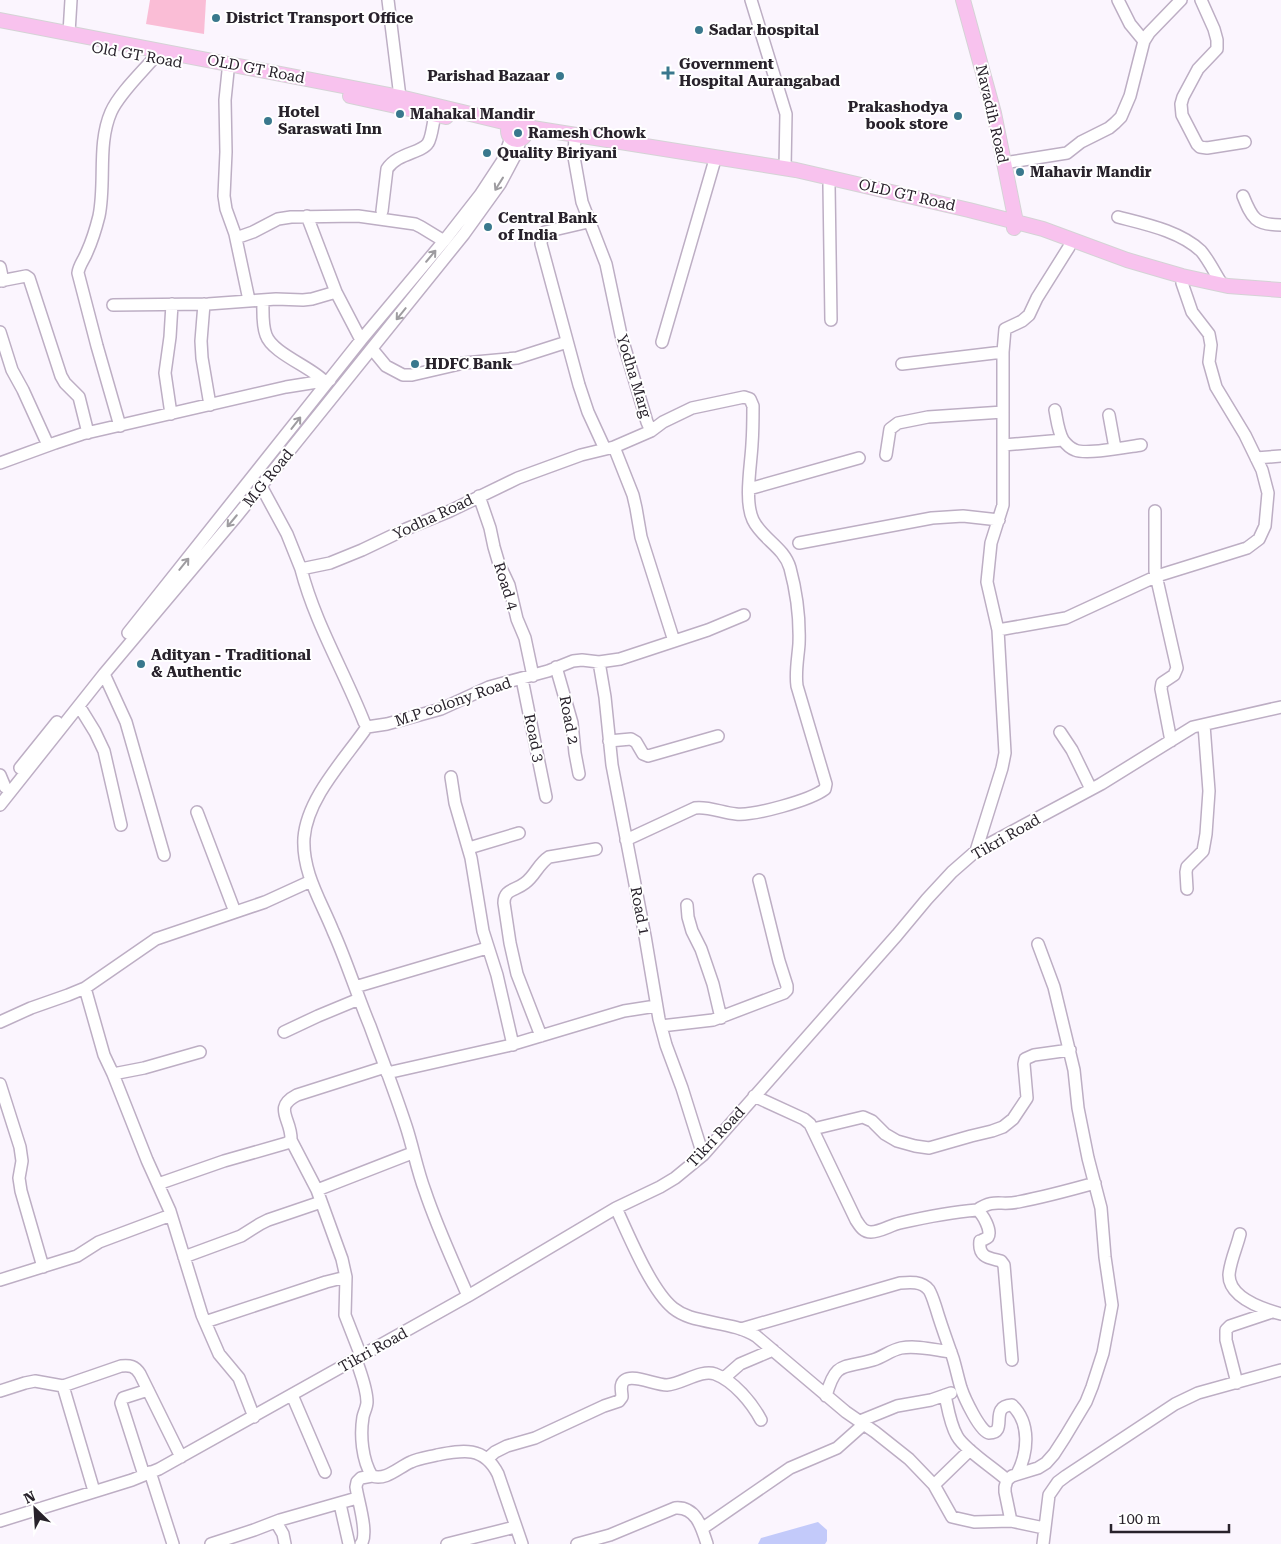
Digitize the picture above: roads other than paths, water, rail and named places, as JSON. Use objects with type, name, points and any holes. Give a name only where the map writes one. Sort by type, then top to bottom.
[{"type":"main road","name":"Navadih Road","points":[[963,0],[994,112],[1015,225]]},
{"type":"main road","name":"OLD GT Road","points":[[0,20],[400,97],[517,133],[574,137],[785,168],[1015,225],[1124,267],[1182,283],[1230,292],[1281,296]]},
{"type":"main road","name":"Old GT Road","points":[[0,30],[228,71],[517,133]]},
{"type":"main road","name":"OLD GT Road","points":[[574,137],[829,185],[969,216],[1043,229],[1127,260],[1182,276],[1222,284],[1281,290]]},
{"type":"street","points":[[69,34],[71,0]]},
{"type":"street","points":[[388,0],[400,97]]},
{"type":"street","points":[[751,0],[786,114],[785,168]]},
{"type":"street","points":[[1118,0],[1130,24],[1144,41]]},
{"type":"street","points":[[1004,163],[1067,153],[1081,142],[1115,123],[1121,117],[1130,96],[1144,41],[1149,33],[1181,0]]},
{"type":"street","points":[[1201,0],[1214,29],[1217,40],[1216,49],[1198,70],[1183,97],[1181,104],[1182,115],[1200,147],[1206,148],[1245,142]]},
{"type":"street","points":[[120,426],[78,274],[93,238],[99,214],[103,149],[110,114],[118,100],[154,58]]},
{"type":"street","points":[[228,71],[225,100],[226,152],[223,180],[224,196],[226,209],[236,238],[249,300]]},
{"type":"street","points":[[382,211],[387,168],[396,159],[424,147],[428,143],[435,115]]},
{"type":"street","name":"M.G Road","points":[[0,805],[58,727],[327,380],[444,241],[492,177],[517,133]]},
{"type":"street","name":"M.G Road","points":[[2,790],[79,706],[261,486],[464,234],[509,169],[517,152],[517,133]]},
{"type":"street","name":"Yodha Marg","points":[[574,137],[574,158],[578,186],[588,222],[606,264],[621,335],[651,430],[692,408],[744,397],[750,399],[753,406],[749,489],[750,509],[753,520],[759,530],[784,554],[789,565],[798,606],[797,686],[812,743],[824,777],[825,789],[807,798],[753,814],[738,815],[704,808],[694,808],[626,840]]},
{"type":"street","points":[[662,342],[714,163]]},
{"type":"street","points":[[829,185],[831,320]]},
{"type":"street","points":[[1243,196],[1255,219],[1263,223],[1281,225]]},
{"type":"street","points":[[236,238],[253,232],[278,219],[292,216],[358,216],[408,223],[421,227],[444,241]]},
{"type":"street","points":[[308,216],[336,292],[361,340]]},
{"type":"street","points":[[1118,217],[1154,226],[1188,242],[1202,252],[1222,284]]},
{"type":"street","points":[[588,222],[545,232],[542,234],[541,239],[543,252],[588,412],[610,448],[633,495],[641,537],[674,641]]},
{"type":"street","points":[[976,852],[1005,753],[998,630],[987,582],[991,543],[1003,505],[1003,352],[1005,329],[1022,321],[1029,315],[1037,298],[1069,247]]},
{"type":"street","points":[[0,267],[2,281],[26,276],[29,278],[57,365],[65,383],[79,397],[88,433]]},
{"type":"street","points":[[998,630],[1066,618],[1157,576],[1247,548],[1259,539],[1265,526],[1268,493],[1262,470],[1245,434],[1216,387],[1209,362],[1211,345],[1209,334],[1192,312],[1182,283]]},
{"type":"street","points":[[113,305],[204,304],[249,300],[312,300],[336,292]]},
{"type":"street","points":[[263,300],[264,328],[269,341],[288,357],[327,380]]},
{"type":"street","points":[[171,414],[165,373],[172,304]]},
{"type":"street","points":[[204,304],[201,341],[202,358],[210,405]]},
{"type":"street","points":[[0,332],[12,370],[48,445]]},
{"type":"street","points":[[372,349],[386,366],[403,375],[412,375],[464,363],[517,358],[567,342]]},
{"type":"street","points":[[902,364],[1003,352]]},
{"type":"street","points":[[0,463],[48,445],[88,433],[286,386],[327,380]]},
{"type":"street","points":[[1055,410],[1063,440],[1076,452],[1141,445]]},
{"type":"street","points":[[886,455],[890,429],[898,423],[928,417],[1003,412]]},
{"type":"street","points":[[1110,415],[1115,448]]},
{"type":"street","name":"Yodha Road","points":[[301,569],[330,563],[518,478],[557,463],[610,448],[651,430]]},
{"type":"street","points":[[1003,445],[1063,440]]},
{"type":"street","points":[[1256,458],[1281,456]]},
{"type":"street","points":[[749,489],[859,458]]},
{"type":"street","points":[[261,486],[287,534],[301,569],[306,590],[367,728],[332,775],[314,804],[308,820],[304,838],[310,881],[334,931],[386,1070],[430,1205],[468,1296]]},
{"type":"street","name":"Road 4","points":[[479,496],[490,528],[499,564],[509,585],[516,619],[525,638],[528,677]]},
{"type":"street","points":[[1155,511],[1155,571],[1177,668],[1174,676],[1162,683],[1160,689],[1171,741]]},
{"type":"street","points":[[799,543],[932,518],[962,516],[998,520]]},
{"type":"street","name":"M.P colony Road","points":[[367,728],[441,708],[489,687],[528,677],[556,667],[582,660],[599,662],[620,659],[663,646],[744,615]]},
{"type":"street","name":"Road 1","points":[[599,662],[605,697],[609,741],[656,1006],[666,1045],[704,1155]]},
{"type":"street","name":"Road 2","points":[[556,667],[572,723],[579,774]]},
{"type":"street","points":[[104,674],[126,722],[164,854]]},
{"type":"street","name":"Road 3","points":[[528,677],[546,797]]},
{"type":"street","points":[[79,706],[104,751],[121,826]]},
{"type":"street","name":"Tikri Road","points":[[0,1521],[147,1474],[181,1457],[468,1296],[616,1208],[660,1187],[704,1155],[927,899],[952,872],[976,852],[1091,790],[1193,727],[1281,708]]},
{"type":"street","points":[[1187,889],[1186,872],[1188,867],[1203,851],[1206,834],[1209,791],[1204,725]]},
{"type":"street","points":[[1060,732],[1072,750],[1091,790]]},
{"type":"street","points":[[609,741],[631,739],[636,742],[643,754],[648,756],[718,736]]},
{"type":"street","points":[[0,776],[2,790]]},
{"type":"street","points":[[451,777],[455,803],[469,848],[483,932],[497,975],[512,1044]]},
{"type":"street","points":[[197,812],[235,912]]},
{"type":"street","points":[[469,848],[519,833]]},
{"type":"street","points":[[541,1036],[515,965],[504,896],[532,878],[543,861],[549,857],[596,849]]},
{"type":"street","points":[[661,1026],[704,1022],[720,1018],[784,993],[787,990],[759,880]]},
{"type":"street","points":[[0,1022],[85,988],[156,939],[265,902],[310,881]]},
{"type":"street","points":[[687,905],[692,931],[713,984],[720,1018]]},
{"type":"street","points":[[1012,1477],[1038,1468],[1054,1454],[1090,1394],[1101,1358],[1112,1306],[1102,1217],[1078,1108],[1070,1050],[1054,986],[1038,944]]},
{"type":"street","points":[[355,988],[487,948]]},
{"type":"street","points":[[85,988],[104,1055],[171,1215],[206,1322],[219,1354],[240,1378],[254,1417]]},
{"type":"street","points":[[284,1032],[359,1000]]},
{"type":"street","points":[[372,1476],[363,1444],[362,1426],[367,1403],[359,1358],[345,1315],[346,1277],[342,1259],[317,1190],[292,1140],[284,1108],[285,1103],[297,1096],[386,1070],[512,1044],[624,1012],[656,1006]]},
{"type":"street","points":[[813,1130],[863,1117],[872,1121],[885,1134],[897,1141],[929,1148],[992,1131],[1003,1127],[1013,1120],[1027,1098],[1025,1059],[1034,1055],[1070,1050]]},
{"type":"street","points":[[113,1074],[144,1068],[200,1052]]},
{"type":"street","points":[[0,1084],[20,1146],[22,1161],[19,1178],[21,1191],[43,1266]]},
{"type":"street","points":[[754,1096],[804,1119],[810,1124],[860,1228],[865,1231],[871,1232],[897,1224],[948,1213],[978,1210],[986,1204],[993,1202],[1016,1203],[1095,1184]]},
{"type":"street","points":[[158,1184],[292,1140]]},
{"type":"street","points":[[317,1190],[412,1153]]},
{"type":"street","points":[[184,1257],[241,1236],[268,1220],[321,1202]]},
{"type":"street","points":[[616,1208],[653,1281],[674,1310],[692,1318],[741,1329],[756,1336],[826,1396],[909,1459],[934,1485],[952,1517],[974,1522],[1011,1522],[1044,1528]]},
{"type":"street","points":[[978,1210],[984,1217],[989,1235],[980,1242],[980,1249],[988,1258],[1001,1261],[1004,1265],[1012,1360]]},
{"type":"street","points":[[0,1280],[76,1256],[99,1242],[171,1215]]},
{"type":"street","points":[[1240,1234],[1229,1276],[1232,1286],[1237,1294],[1262,1309],[1276,1313]]},
{"type":"street","points":[[206,1322],[346,1277]]},
{"type":"street","points":[[741,1329],[900,1283],[917,1282],[929,1290],[951,1352],[961,1389],[980,1426],[986,1432],[990,1433],[995,1430],[998,1426],[999,1411],[1012,1405],[1022,1419],[1025,1434],[1025,1456],[1005,1487],[1011,1522]]},
{"type":"street","points":[[1237,1383],[1226,1340],[1226,1330],[1230,1326],[1276,1313]]},
{"type":"street","points":[[826,1396],[833,1376],[845,1365],[872,1360],[902,1348],[951,1352]]},
{"type":"street","points":[[724,1378],[740,1364],[773,1350]]},
{"type":"street","points":[[0,1391],[35,1381],[63,1386],[121,1366],[136,1367],[181,1457]]},
{"type":"street","points":[[1043,1544],[1049,1494],[1058,1482],[1066,1476],[1176,1404],[1198,1393],[1281,1370]]},
{"type":"street","points":[[487,1459],[495,1452],[507,1446],[535,1438],[619,1401],[622,1397],[620,1388],[628,1378],[667,1385],[714,1373],[724,1378],[748,1402],[761,1420]]},
{"type":"street","points":[[63,1386],[94,1491]]},
{"type":"street","points":[[703,1528],[790,1468],[843,1443],[862,1423],[897,1406],[931,1400],[961,1389]]},
{"type":"street","points":[[148,1390],[123,1398],[121,1403],[173,1544]]},
{"type":"street","points":[[292,1395],[325,1472]]},
{"type":"street","points":[[945,1395],[955,1432],[962,1442],[970,1450],[1012,1477]]},
{"type":"street","points":[[934,1485],[970,1450]]},
{"type":"street","points":[[361,1544],[364,1538],[364,1531],[356,1487],[357,1482],[361,1478],[372,1476],[377,1478],[390,1474],[414,1460],[473,1451],[487,1459],[494,1466],[522,1544]]},
{"type":"street","points":[[211,1544],[357,1498]]},
{"type":"street","points":[[340,1504],[349,1544]]},
{"type":"street","points":[[578,1544],[618,1539],[675,1508],[683,1507],[687,1508],[699,1521],[707,1544]]},
{"type":"street","points":[[276,1522],[283,1534],[284,1544]]},
{"type":"street","points":[[447,1544],[515,1527]]},
{"type":"water","points":[[818,1522],[827,1530],[827,1541],[825,1544],[758,1544],[761,1538]]},
{"type":"place","name":"District Transport Office","points":[[216,18]]},
{"type":"place","name":"Sadar hospital","points":[[699,30]]},
{"type":"place","name":"Government Hospital Aurangabad","points":[[668,73]]},
{"type":"place","name":"Parishad Bazaar","points":[[560,76]]},
{"type":"place","name":"Mahakal Mandir","points":[[400,114]]},
{"type":"place","name":"Prakashodya book store","points":[[958,116]]},
{"type":"place","name":"Hotel Saraswati Inn","points":[[268,121]]},
{"type":"place","name":"Ramesh Chowk","points":[[518,133]]},
{"type":"place","name":"Quality Biriyani","points":[[487,153]]},
{"type":"place","name":"Mahavir Mandir","points":[[1020,172]]},
{"type":"place","name":"Central Bank of India","points":[[488,227]]},
{"type":"place","name":"HDFC Bank","points":[[415,364]]},
{"type":"place","name":"Adityan - Traditional & Authentic","points":[[141,664]]}]
